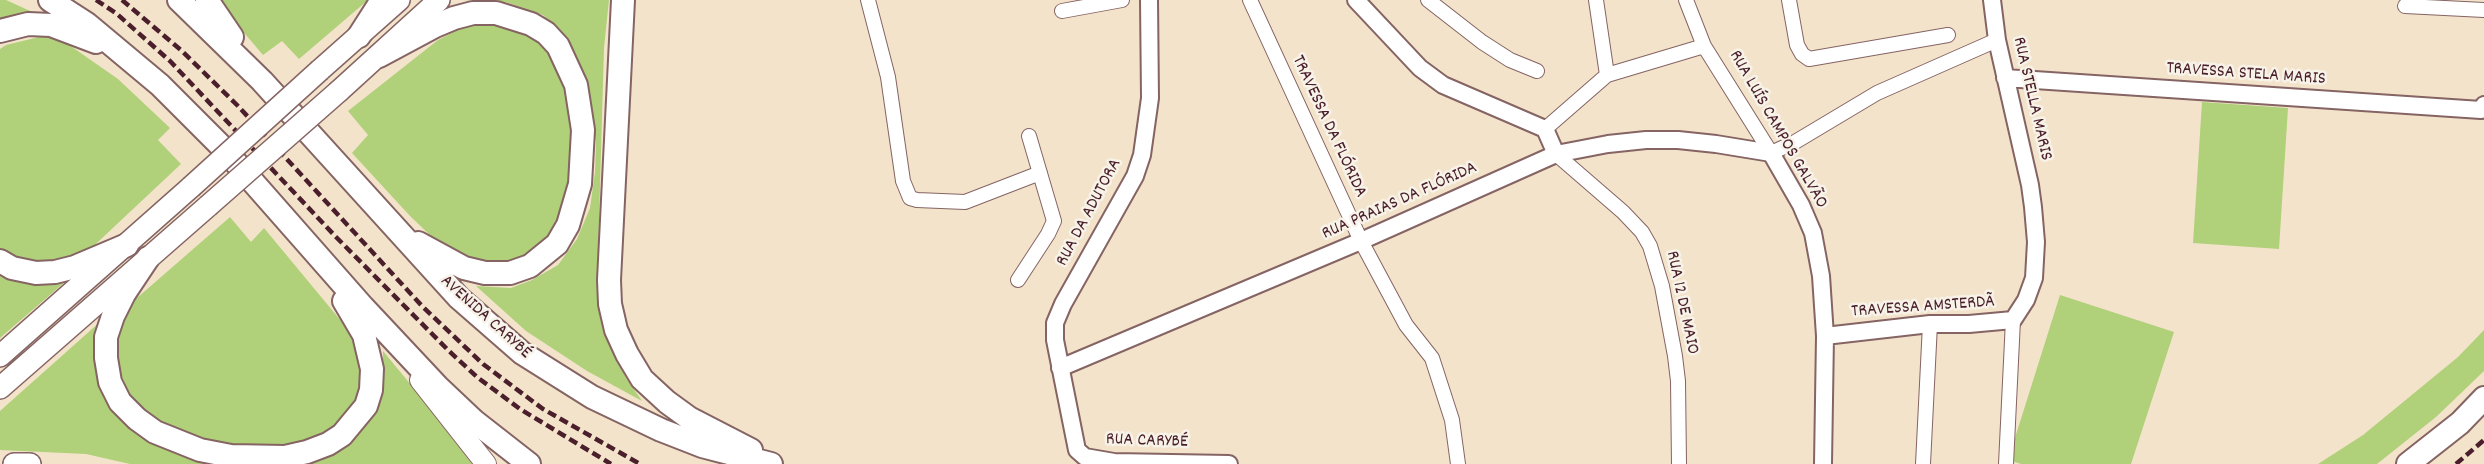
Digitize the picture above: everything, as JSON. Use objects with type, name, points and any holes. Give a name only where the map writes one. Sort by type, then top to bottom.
[{"type":"highway","points":[[50,0],[87,24],[125,54],[223,148],[363,307],[438,387],[474,421],[529,464]]},
{"type":"highway","points":[[179,0],[262,81]]},
{"type":"highway","points":[[207,0],[262,81]]},
{"type":"highway","points":[[359,36],[382,0]]},
{"type":"highway","points":[[623,0],[609,279],[610,304],[616,330],[642,379],[667,402],[689,418],[779,464]]},
{"type":"highway","points":[[379,56],[454,18],[473,13],[513,16],[546,33],[558,46],[576,85],[582,130],[580,184],[568,225],[557,243],[530,266],[510,273],[485,273],[464,268],[393,228]]},
{"type":"highway","points":[[0,31],[28,24],[51,25],[125,54]]},
{"type":"highway","name":"AVENIDA CARYBÉ","points":[[262,81],[393,228],[459,298],[488,326],[522,353],[592,398],[661,430],[702,446],[771,464]]},
{"type":"highway","points":[[148,258],[124,294],[106,337],[106,358],[111,381],[120,402],[136,419],[155,432],[200,450],[231,456],[285,457],[328,444],[342,435],[366,406],[371,390],[372,369],[364,335],[302,237]]},
{"type":"highway","points":[[0,261],[12,268],[36,273],[56,272],[75,267],[127,245]]},
{"type":"highway","points":[[2408,464],[2460,423],[2484,398]]},
{"type":"main road","points":[[0,356],[399,0]]},
{"type":"main road","points":[[0,388],[379,56],[439,0]]},
{"type":"main road","points":[[363,307],[486,464]]},
{"type":"main road","points":[[14,464],[30,464]]},
{"type":"street","points":[[868,0],[888,77],[903,181],[910,198],[926,201],[965,202],[1040,173]]},
{"type":"street","points":[[1062,11],[1122,0]]},
{"type":"street","name":"RUA DA ADUTORA","points":[[1060,368],[1055,340],[1055,323],[1067,296],[1135,176],[1142,155],[1150,99],[1149,0]]},
{"type":"street","name":"TRAVESSA DA FLÓRIDA","points":[[1250,0],[1361,241],[1406,325],[1432,358],[1452,420],[1458,464]]},
{"type":"street","points":[[1356,0],[1420,68],[1443,85],[1545,129],[1556,154]]},
{"type":"street","points":[[1428,0],[1482,42],[1510,60],[1537,71]]},
{"type":"street","points":[[1596,0],[1607,75]]},
{"type":"street","name":"RUA LUÍS CAMPOS GALVÃO","points":[[1686,0],[1704,46],[1771,153],[1801,206],[1813,233],[1821,276],[1824,336],[1823,464]]},
{"type":"street","points":[[1789,0],[1797,45],[1802,54],[1809,59],[1948,35]]},
{"type":"street","name":"RUA STELLA MARIS","points":[[1992,0],[1997,40],[2033,207]]},
{"type":"street","points":[[2405,6],[2484,10]]},
{"type":"street","points":[[1771,153],[1795,142],[1877,93],[1997,40]]},
{"type":"street","points":[[1545,129],[1607,75],[1704,46]]},
{"type":"street","name":"TRAVESSA STELA MARIS","points":[[2005,78],[2483,109]]},
{"type":"street","points":[[1018,280],[1054,221],[1029,136]]},
{"type":"street","name":"RUA PRAIAS DA FLÓRIDA","points":[[1060,368],[1361,241],[1556,154],[1608,144],[1678,140],[1771,153]]},
{"type":"street","name":"RUA 12 DE MAIO","points":[[1556,154],[1623,212],[1642,232],[1650,246],[1662,286],[1675,356],[1678,381],[1679,464]]},
{"type":"street","name":"TRAVESSA AMSTERDÃ","points":[[1824,336],[1930,324],[1969,324],[2013,320],[2026,300],[2034,278],[2036,242],[2033,207]]},
{"type":"street","points":[[2006,464],[2013,320]]},
{"type":"street","points":[[1923,464],[1930,324]]},
{"type":"street","name":"RUA CARYBÉ","points":[[1060,368],[1077,450],[1085,457],[1114,462],[1229,464]]},
{"type":"green space","points":[[0,0],[6,0],[39,15],[0,23]]},
{"type":"green space","points":[[216,0],[368,0],[299,59],[282,41],[263,55]]},
{"type":"green space","points":[[463,0],[609,0],[604,48],[597,289],[609,342],[626,378],[642,401],[587,371],[526,331],[476,286],[511,288],[532,280],[558,265],[577,239],[590,208],[596,142],[586,78],[563,35],[543,15],[506,2]]},
{"type":"green space","points":[[475,21],[521,28],[547,44],[567,80],[575,164],[565,218],[544,246],[509,266],[478,264],[434,239],[352,153],[368,135],[348,111],[438,40]]},
{"type":"green space","points":[[43,36],[62,40],[118,79],[170,128],[158,140],[181,164],[83,256],[43,266],[9,257],[0,250],[0,49],[6,45]]},
{"type":"green space","points":[[2202,102],[2288,108],[2279,249],[2193,243]]},
{"type":"green space","points":[[230,217],[251,242],[264,228],[356,339],[362,362],[357,399],[335,432],[301,446],[252,450],[192,438],[164,426],[132,401],[117,365],[117,333],[130,304]]},
{"type":"green space","points":[[0,272],[66,281],[0,338]]},
{"type":"green space","points":[[2060,295],[2174,332],[2131,464],[2021,464],[2008,460]]},
{"type":"green space","points":[[101,321],[96,364],[106,399],[121,420],[154,444],[220,464],[130,464],[86,454],[0,450],[0,411]]},
{"type":"green space","points":[[2484,330],[2484,371],[2436,417],[2377,464],[2318,464],[2363,435],[2458,357]]},
{"type":"green space","points":[[383,351],[472,464],[308,464],[332,455],[352,441],[366,423],[383,370]]},
{"type":"railway","points":[[96,0],[117,14],[170,61],[336,237],[477,377],[520,409],[611,464]]},
{"type":"railway","points":[[122,0],[182,51],[238,106],[422,306],[483,364],[543,409],[640,464]]},
{"type":"railway","points":[[2456,464],[2484,440]]}]
